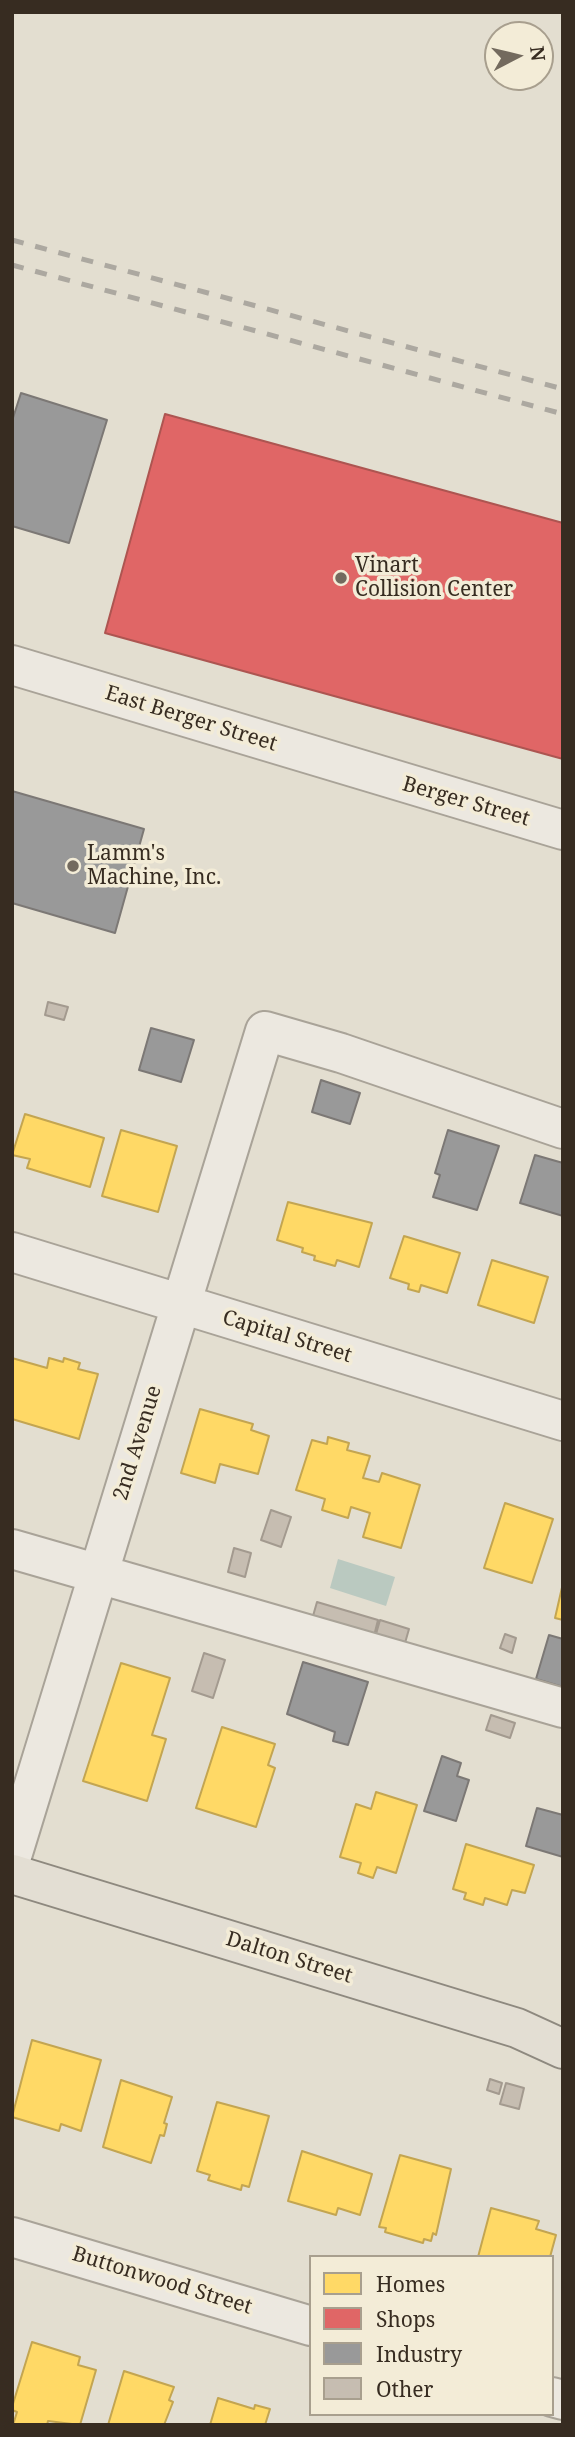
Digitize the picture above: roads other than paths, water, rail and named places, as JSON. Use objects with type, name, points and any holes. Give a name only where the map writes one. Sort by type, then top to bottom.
[{"type":"main road","name":"Dalton Street","points":[[12,1874],[517,2028],[563,2049]]},
{"type":"street","name":"East Berger Street","points":[[12,665],[369,774]]},
{"type":"street","name":"Berger Street","points":[[369,774],[563,830]]},
{"type":"street","name":"2nd Avenue","points":[[12,1856],[265,1031],[341,1053],[563,1129]]},
{"type":"street","name":"Capital Street","points":[[12,1251],[563,1421]]},
{"type":"street","points":[[12,1549],[563,1708]]},
{"type":"street","name":"Buttonwood Street","points":[[12,2237],[309,2325]]},
{"type":"railway","points":[[12,240],[563,389]]},
{"type":"railway","points":[[12,265],[563,414]]},
{"type":"place","name":"Vinart Collision Center","points":[[341,578]]},
{"type":"place","name":"Lamm's Machine, Inc.","points":[[73,866]]}]
